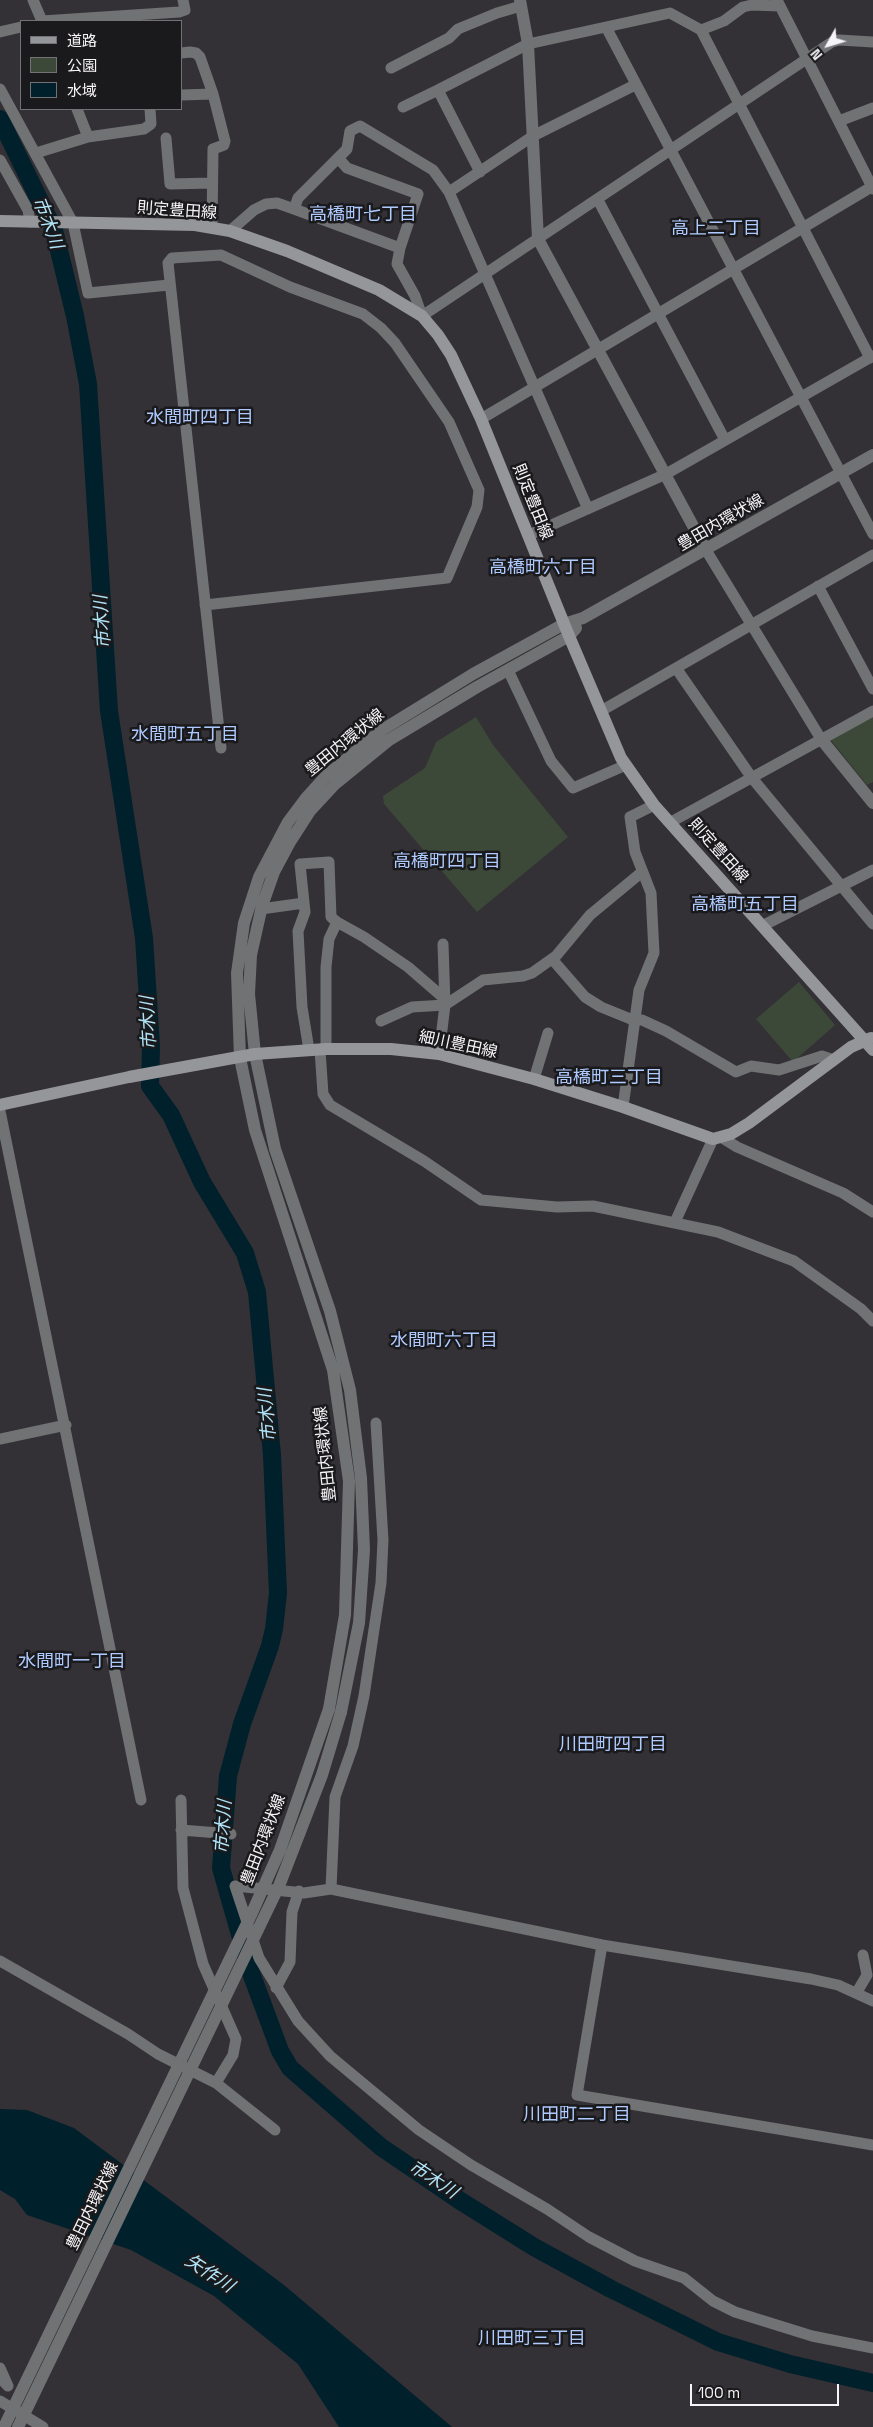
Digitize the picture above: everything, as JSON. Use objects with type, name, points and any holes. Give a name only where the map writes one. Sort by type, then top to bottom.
[{"type":"main road","name":"則定豊田線","points":[[0,221],[212,228],[230,231],[287,251],[379,290],[422,316],[438,334],[452,355],[481,419],[566,630],[626,765],[654,805],[870,1043]]},
{"type":"main road","points":[[717,1138],[750,1123],[850,1047],[870,1043]]},
{"type":"main road","name":"細川豊田線","points":[[0,1105],[136,1076],[255,1054],[318,1050],[391,1049],[439,1054],[534,1080],[717,1138]]},
{"type":"street","points":[[33,0],[42,20]]},
{"type":"street","points":[[77,20],[147,18],[185,10],[184,0]]},
{"type":"street","points":[[391,68],[412,55],[449,38],[458,29],[520,3],[528,44],[538,238],[706,550],[821,739],[869,790],[873,803]]},
{"type":"street","points":[[481,419],[802,226],[873,187],[779,3],[743,7],[724,21],[701,30]]},
{"type":"street","points":[[403,107],[528,44],[670,13],[701,30],[871,357],[666,474],[529,536]]},
{"type":"street","points":[[0,32],[20,27]]},
{"type":"street","points":[[606,27],[635,85],[803,396],[873,534]]},
{"type":"street","points":[[339,159],[347,168],[418,194],[400,248],[397,264],[422,316],[832,42],[839,40],[873,42]]},
{"type":"street","points":[[182,54],[196,53],[200,57],[226,143],[213,149],[212,228]]},
{"type":"street","points":[[449,192],[534,136],[635,85]]},
{"type":"street","points":[[0,89],[74,223],[88,293],[169,285]]},
{"type":"street","points":[[438,90],[480,172]]},
{"type":"street","points":[[182,95],[212,94]]},
{"type":"street","points":[[839,120],[873,108]]},
{"type":"street","points":[[77,110],[88,137]]},
{"type":"street","points":[[36,153],[88,137],[144,129],[151,124],[150,110]]},
{"type":"street","points":[[294,209],[298,198],[347,149],[350,131],[360,126],[433,170],[449,192],[588,509]]},
{"type":"street","points":[[166,138],[170,184],[212,183]]},
{"type":"street","points":[[0,160],[28,210],[30,222]]},
{"type":"street","points":[[598,200],[659,312],[725,440]]},
{"type":"street","points":[[230,231],[254,210],[266,204],[277,203],[400,248]]},
{"type":"street","points":[[206,606],[447,578],[478,507],[479,490],[449,422],[395,343],[363,314],[290,287],[221,255],[172,258],[168,263],[221,748]]},
{"type":"street","name":"豊田内環状線","points":[[18,2427],[279,1886],[322,1775],[335,1710],[360,1614],[364,1550],[360,1468],[350,1390],[330,1311],[275,1149],[255,1054],[249,976],[261,909],[274,872],[310,810],[335,784],[389,740],[508,670],[583,618],[873,455]]},
{"type":"street","points":[[601,711],[873,555]]},
{"type":"street","points":[[818,586],[873,689]]},
{"type":"street","name":"豊田内環状線","points":[[4,2427],[259,1899],[335,1710],[345,1614],[349,1481],[334,1370],[255,1130],[240,1058],[237,973],[244,923],[259,877],[288,822],[326,776],[382,730],[473,674],[566,630]]},
{"type":"street","points":[[676,668],[752,778],[873,924]]},
{"type":"street","points":[[508,670],[551,761],[573,788],[626,765]]},
{"type":"street","points":[[671,822],[873,711]]},
{"type":"street","points":[[623,1107],[633,1020],[640,986],[654,953],[651,893],[634,847],[630,817],[654,805]]},
{"type":"street","points":[[318,1050],[302,1007],[298,931],[305,912],[300,864],[328,862],[330,917],[364,937],[408,967],[445,1002]]},
{"type":"street","points":[[764,926],[873,870]]},
{"type":"street","points":[[381,1021],[412,1007],[445,1002],[481,981],[524,976],[552,959],[590,915],[642,872]]},
{"type":"street","points":[[261,909],[304,903]]},
{"type":"street","points":[[337,922],[328,939],[318,1050],[323,1094],[330,1105],[424,1161],[481,1200],[557,1207],[593,1206],[732,1236],[794,1261],[854,1304],[873,1322]]},
{"type":"street","points":[[439,1054],[445,1002],[443,944]]},
{"type":"street","points":[[552,959],[585,997],[601,1007],[633,1020],[642,1020],[666,1031],[736,1072],[751,1066],[779,1070],[822,1056],[834,1060]]},
{"type":"street","points":[[534,1080],[548,1033]]},
{"type":"street","points":[[0,1111],[66,1425],[141,1800]]},
{"type":"street","points":[[674,1222],[717,1138],[843,1193],[873,1212]]},
{"type":"street","points":[[331,1889],[335,1797],[353,1746],[364,1696],[381,1583],[383,1540],[376,1424]]},
{"type":"street","points":[[0,1439],[66,1425]]},
{"type":"street","points":[[181,1800],[183,1888],[200,1954],[236,2039],[233,2055],[216,2082]]},
{"type":"street","points":[[181,1830],[231,1834]]},
{"type":"street","points":[[873,2001],[857,1992],[811,1979],[602,1945],[331,1889],[304,1893],[235,1886],[259,1958],[298,2021],[330,2056],[419,2130],[471,2165],[548,2209],[568,2224],[628,2257],[684,2278],[713,2301],[735,2312],[812,2336],[873,2348]]},
{"type":"street","points":[[276,1988],[290,1962],[292,1912],[299,1891]]},
{"type":"street","points":[[602,1945],[577,2095],[873,2145]]},
{"type":"street","points":[[857,1992],[868,1975],[863,1955]]},
{"type":"street","points":[[0,1961],[128,2034],[158,2054],[216,2082],[275,2130]]},
{"type":"street","points":[[0,2368],[8,2386],[0,2378]]},
{"type":"street","points":[[0,2402],[43,2427]]},
{"type":"green space","points":[[476,717],[493,745],[568,837],[477,912],[384,804],[383,796],[425,768],[436,742]]},
{"type":"green space","points":[[873,717],[873,782],[867,785],[830,739]]},
{"type":"green space","points":[[799,982],[835,1025],[793,1062],[756,1019]]},
{"type":"water","name":"矢作川","points":[[0,2109],[27,2110],[74,2128],[284,2285],[452,2427],[339,2427],[298,2364],[214,2296],[131,2250],[27,2215],[15,2199],[0,2190]]},
{"type":"waterway","name":"市木川","points":[[0,119],[54,230],[75,316],[88,384],[109,711],[144,938],[151,1046],[150,1086],[171,1115],[202,1182],[245,1253],[257,1292],[272,1455],[278,1593],[270,1646],[242,1724],[228,1776],[221,1868],[251,1973],[280,2051],[290,2068],[381,2147],[459,2200],[534,2247],[611,2289],[718,2342],[790,2364],[873,2383]]},
{"type":"district","name":"高橋町七丁目","points":[[363,215]]},
{"type":"district","name":"高上二丁目","points":[[716,229]]},
{"type":"district","name":"水間町四丁目","points":[[200,418]]},
{"type":"district","name":"高橋町六丁目","points":[[543,568]]},
{"type":"district","name":"水間町五丁目","points":[[185,735]]},
{"type":"district","name":"高橋町四丁目","points":[[447,862]]},
{"type":"district","name":"高橋町五丁目","points":[[745,905]]},
{"type":"district","name":"高橋町三丁目","points":[[609,1078]]},
{"type":"district","name":"水間町六丁目","points":[[444,1341]]},
{"type":"district","name":"水間町一丁目","points":[[72,1662]]},
{"type":"district","name":"川田町四丁目","points":[[613,1745]]},
{"type":"district","name":"川田町二丁目","points":[[577,2115]]},
{"type":"district","name":"川田町三丁目","points":[[532,2339]]}]
